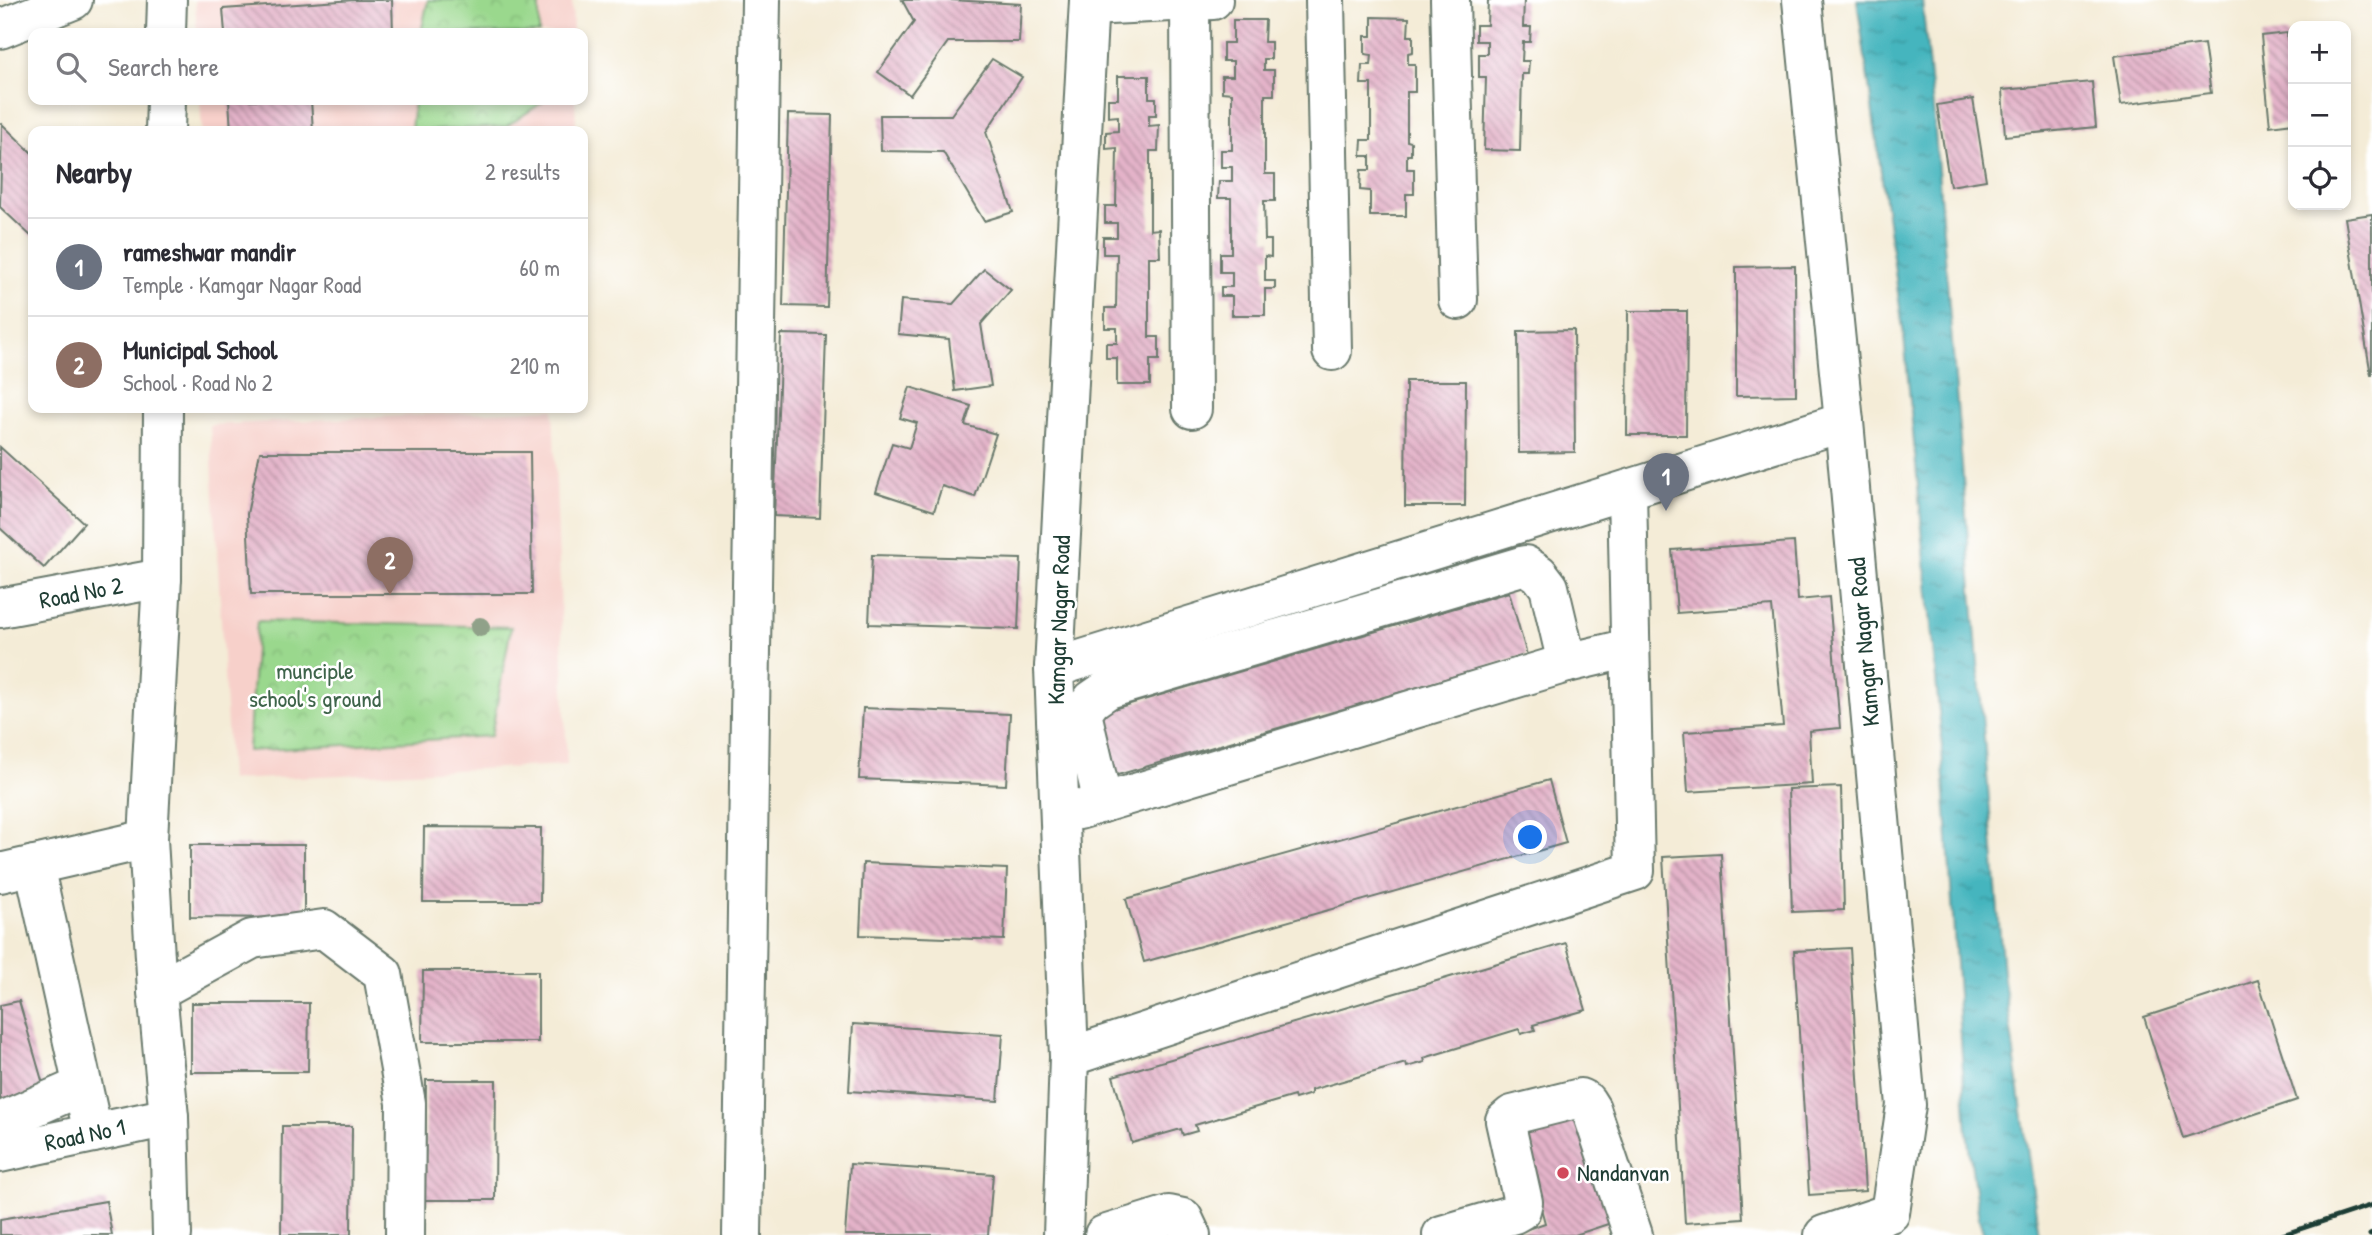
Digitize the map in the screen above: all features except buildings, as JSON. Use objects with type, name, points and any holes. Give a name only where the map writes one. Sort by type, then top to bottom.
[{"type":"street","points":[[0,29],[73,0]]},
{"type":"street","points":[[166,28],[167,0]]},
{"type":"street","points":[[742,1235],[761,0]]},
{"type":"street","points":[[1192,410],[1198,0]]},
{"type":"street","name":"Kamgar Nagar Road","points":[[1063,1235],[1069,1058],[1054,668],[1089,3],[1198,0]]},
{"type":"street","points":[[1325,0],[1332,351]]},
{"type":"street","points":[[1450,0],[1458,300]]},
{"type":"street","name":"Kamgar Nagar Road","points":[[1802,0],[1844,422],[1906,1105],[1891,1213],[1824,1235]]},
{"type":"street","points":[[165,126],[166,105]]},
{"type":"street","points":[[163,413],[162,578],[148,839],[157,991],[169,1117],[172,1235]]},
{"type":"street","points":[[1054,668],[1844,422]]},
{"type":"street","points":[[1069,1058],[1635,871],[1627,490]]},
{"type":"street","points":[[1104,803],[1082,713],[1092,700],[1108,689],[1525,565],[1539,574],[1549,587],[1567,663]]},
{"type":"street","name":"Road No 2","points":[[0,608],[162,578]]},
{"type":"street","points":[[1060,816],[1567,663],[1630,648]]},
{"type":"street","points":[[93,1133],[82,1086],[17,869],[148,839]]},
{"type":"street","points":[[157,991],[252,939],[324,929],[383,974],[407,1103],[405,1235]]},
{"type":"street","points":[[0,1122],[82,1086]]},
{"type":"street","points":[[1442,1235],[1521,1210],[1523,1202],[1505,1121],[1512,1115],[1580,1098],[1586,1101],[1591,1109],[1624,1233]]},
{"type":"street","name":"Road No 1","points":[[0,1153],[169,1117]]},
{"type":"street","points":[[1104,1235],[1168,1215],[1183,1218],[1191,1235]]},
{"type":"shaded area","points":[[195,0],[572,0],[573,28],[197,28]]},
{"type":"shaded area","points":[[200,105],[575,105],[576,126],[202,126]]},
{"type":"shaded area","points":[[467,413],[553,413],[567,765],[230,780],[210,425]]},
{"type":"green space","points":[[428,0],[539,0],[539,28],[422,28]]},
{"type":"green space","points":[[414,105],[538,105],[507,126],[411,126]]},
{"type":"green space","name":"munciple school's ground","points":[[257,621],[511,627],[491,736],[248,751]]},
{"type":"water","points":[[1857,0],[1922,0],[2003,973],[2039,1235],[1984,1235],[1979,1219],[1967,1133],[1941,733],[1904,336]]},
{"type":"railway","points":[[2282,1235],[2372,1205]]},
{"type":"place","name":"rameshwar mandir","points":[[1666,511]]},
{"type":"place","name":"Municipal School","points":[[390,595]]},
{"type":"place","name":"Nandanvan","points":[[1563,1173]]}]
